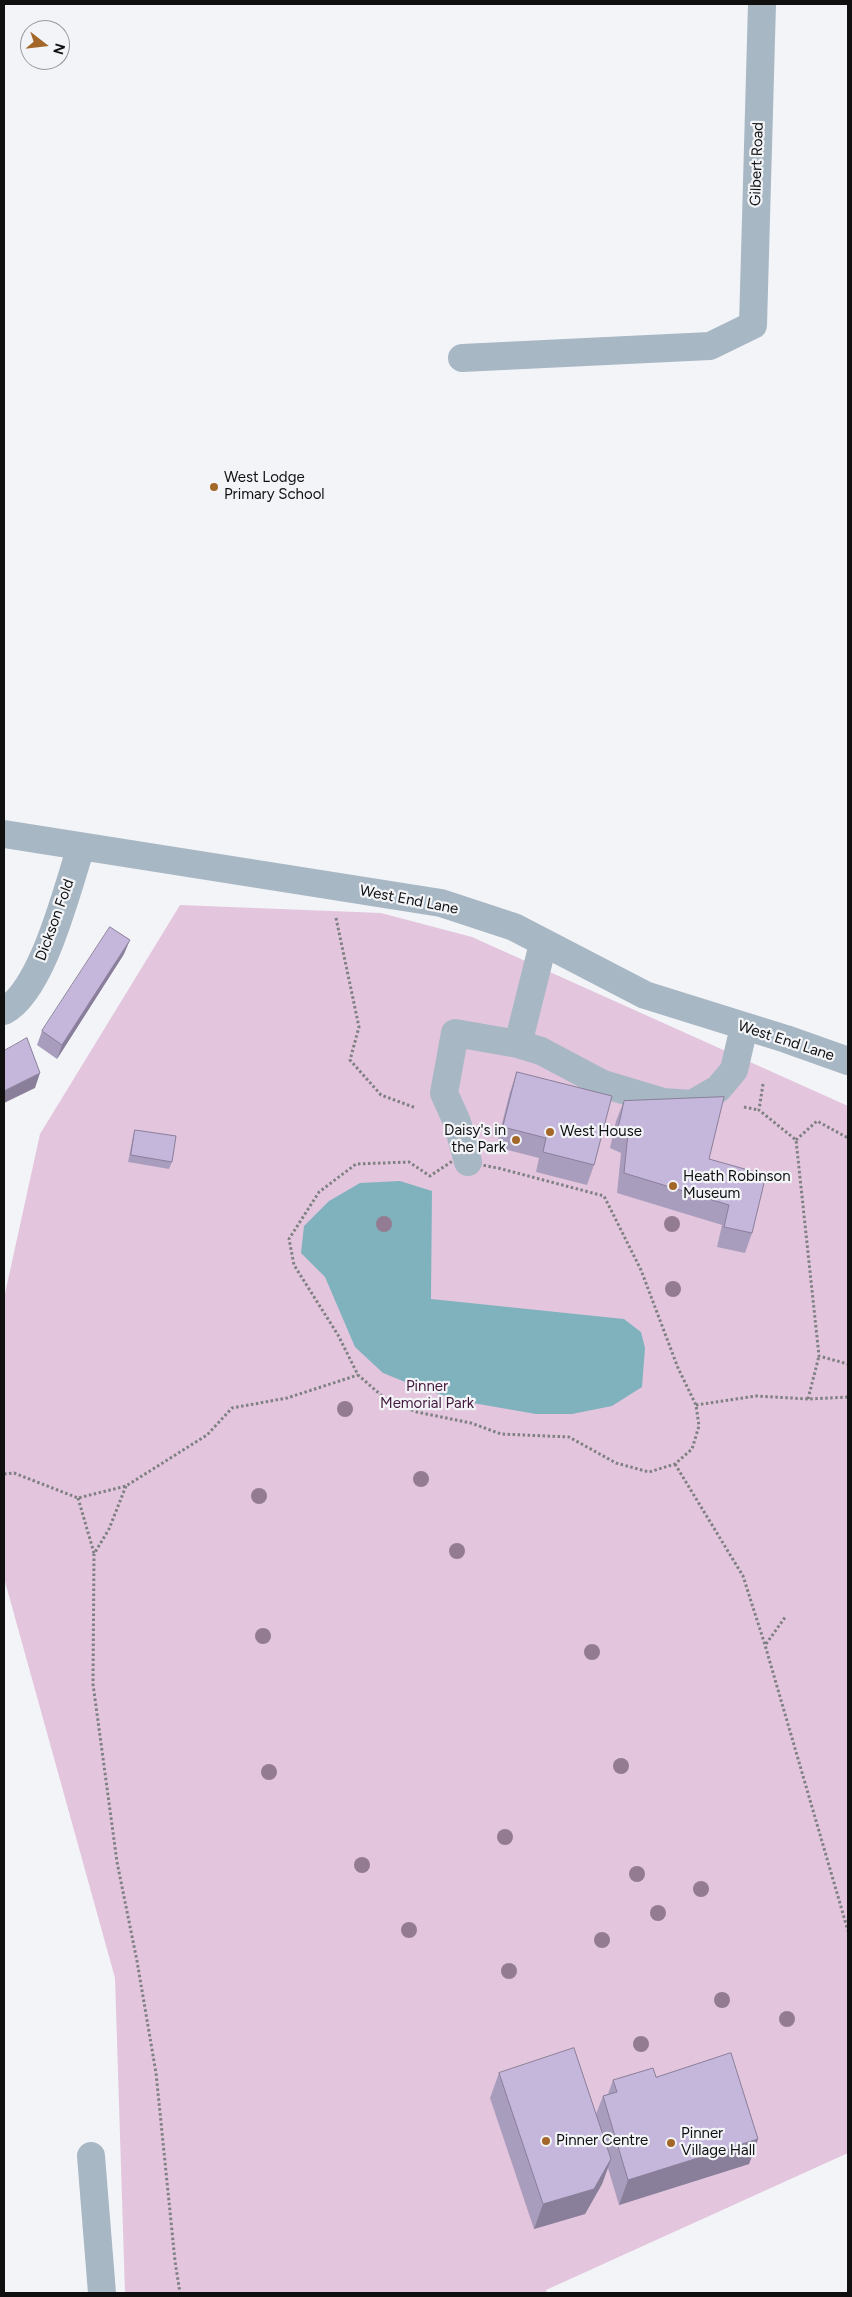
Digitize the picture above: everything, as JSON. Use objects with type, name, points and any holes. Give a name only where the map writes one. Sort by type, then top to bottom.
[{"type":"street","name":"Gilbert Road","points":[[462,358],[710,346],[753,325],[762,4]]},
{"type":"street","name":"West End Lane","points":[[4,834],[441,903],[514,927],[543,944],[645,995],[848,1061]]},
{"type":"street","name":"Dickson Fold","points":[[4,1011],[16,1005],[46,954],[80,847]]},
{"type":"street","points":[[518,1044],[543,944]]},
{"type":"street","points":[[468,1162],[457,1122],[444,1092],[455,1033],[518,1044],[541,1051],[603,1084],[663,1102],[692,1104],[718,1089],[734,1070],[744,1027]]},
{"type":"street","points":[[91,2156],[102,2293]]},
{"type":"path","points":[[317,883],[335,911],[359,1027],[350,1060],[381,1095],[457,1122]]},
{"type":"path","points":[[764,1082],[758,1110],[796,1140],[819,1356],[808,1399]]},
{"type":"path","points":[[796,1140],[817,1121],[848,1138]]},
{"type":"path","points":[[454,1160],[468,1162],[604,1196],[641,1270],[678,1368],[696,1406],[699,1426],[692,1449],[676,1464],[649,1472],[616,1463],[569,1437],[501,1434],[471,1423],[417,1412],[389,1402],[358,1375],[338,1335],[294,1265],[288,1239],[319,1192],[356,1164],[409,1162],[430,1176],[454,1160]]},
{"type":"path","points":[[819,1356],[848,1364]]},
{"type":"path","points":[[4,1474],[14,1473],[78,1498],[126,1486],[207,1435],[232,1408],[287,1398],[358,1375]]},
{"type":"path","points":[[696,1406],[756,1396],[808,1399],[848,1397]]},
{"type":"path","points":[[676,1464],[743,1576],[766,1645],[848,1931]]},
{"type":"path","points":[[94,1554],[109,1529],[126,1486]]},
{"type":"path","points":[[78,1498],[94,1554],[93,1684],[117,1862],[137,1961],[156,2073],[175,2261],[180,2293]]},
{"type":"path","points":[[766,1645],[786,1616]]},
{"type":"green space","name":"Pinner Memorial Park","points":[[180,905],[381,913],[472,937],[848,1106],[848,2153],[546,2290],[547,2293],[125,2293],[115,1978],[4,1578],[4,1298],[40,1134]]},
{"type":"water","points":[[400,1181],[432,1191],[431,1299],[624,1319],[641,1332],[645,1348],[642,1387],[612,1406],[572,1414],[536,1414],[467,1402],[425,1390],[383,1373],[355,1347],[325,1277],[301,1253],[304,1226],[329,1201],[360,1183]]},
{"type":"building","points":[[110,927],[130,940],[62,1045],[42,1031]]},
{"type":"building","points":[[27,1038],[40,1073],[4,1091],[4,1051]]},
{"type":"building","name":"West House","points":[[517,1072],[612,1096],[594,1165],[543,1152],[546,1138],[503,1127]]},
{"type":"building","name":"Heath Robinson Museum","points":[[724,1097],[709,1159],[766,1175],[752,1233],[724,1227],[729,1205],[624,1173],[628,1133],[618,1128],[624,1101]]},
{"type":"building","points":[[135,1130],[176,1136],[172,1162],[131,1155]]},
{"type":"building","name":"Pinner Centre","points":[[574,2048],[611,2159],[594,2189],[543,2204],[499,2073]]},
{"type":"building","name":"Pinner Village Hall","points":[[731,2053],[758,2139],[628,2180],[603,2096],[617,2092],[613,2080],[653,2068],[656,2077]]},
{"type":"place","name":"West Lodge Primary School","points":[[214,487]]},
{"type":"place","name":"West House","points":[[550,1132]]},
{"type":"place","name":"Daisy's in the Park","points":[[516,1140]]},
{"type":"place","name":"Heath Robinson Museum","points":[[673,1186]]},
{"type":"place","name":"Pinner Centre","points":[[546,2141]]},
{"type":"place","name":"Pinner Village Hall","points":[[671,2143]]}]
